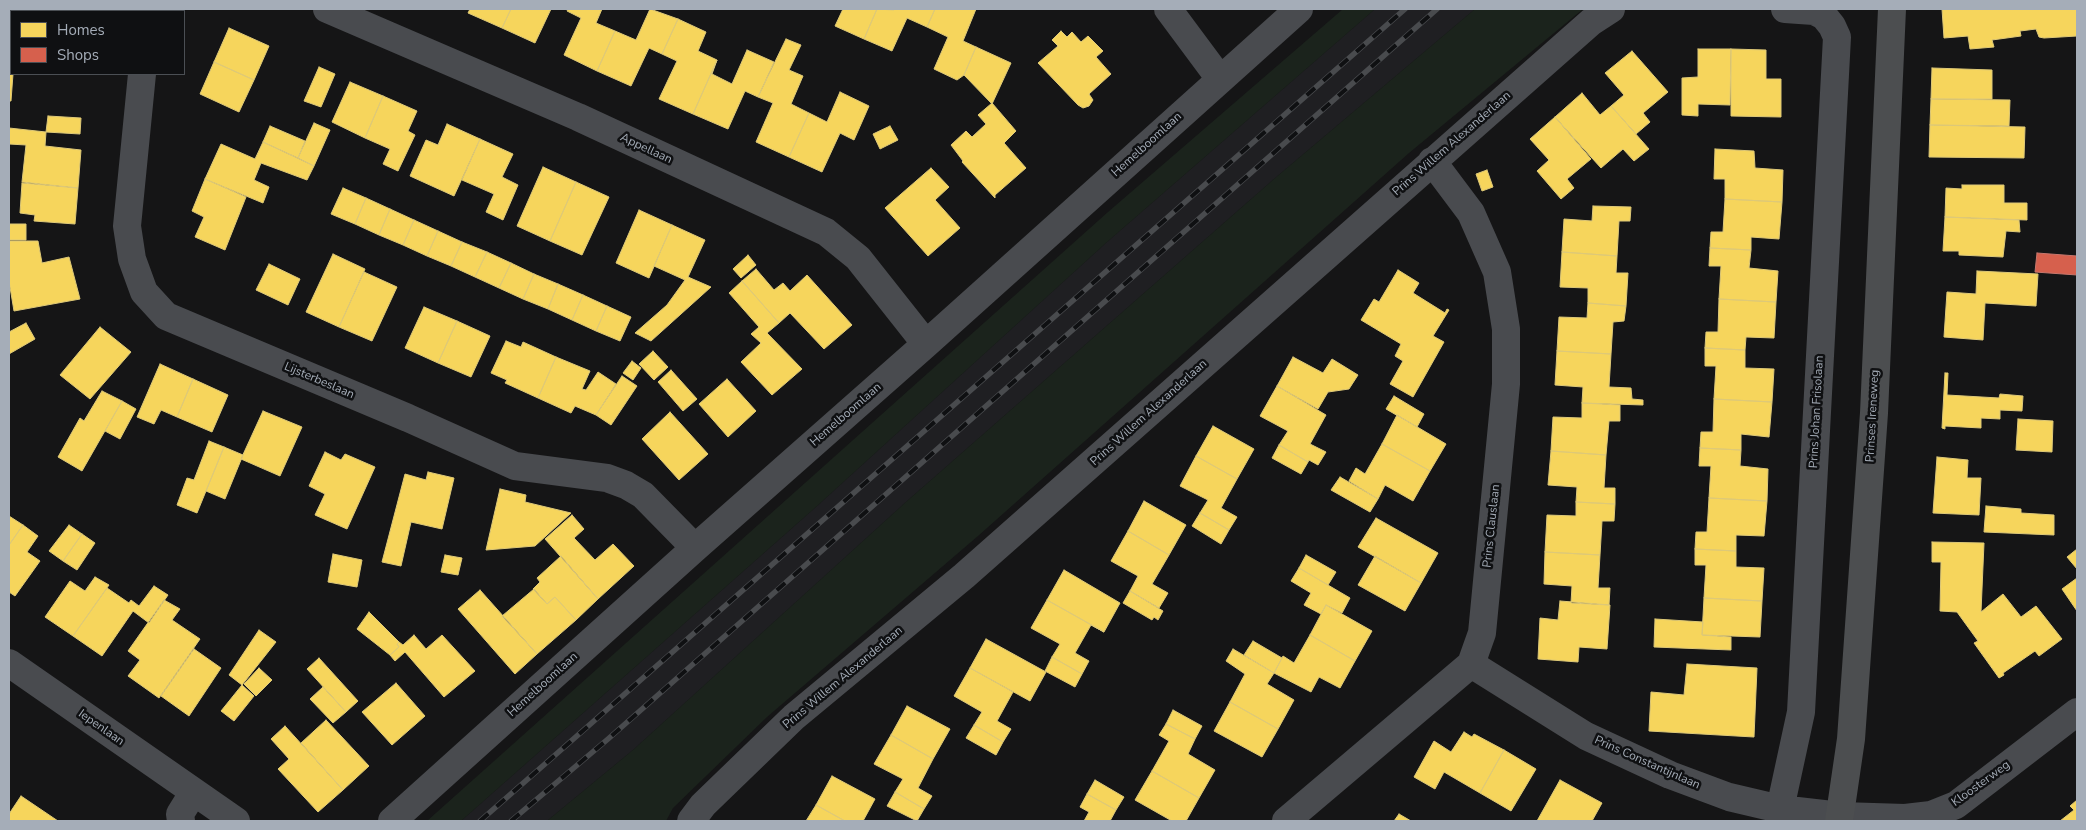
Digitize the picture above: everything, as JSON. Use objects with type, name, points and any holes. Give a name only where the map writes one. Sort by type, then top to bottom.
[{"type":"main road","name":"Prinses Ireneweg","points":[[1840,818],[1851,739],[1874,413],[1892,9]]},
{"type":"street","name":"Appellaan","points":[[327,9],[578,117],[826,232],[858,258],[926,344]]},
{"type":"street","points":[[1168,9],[1220,79]]},
{"type":"street","name":"Hemelboomlaan","points":[[392,821],[1299,9]]},
{"type":"street","name":"Prins Willem Alexanderlaan","points":[[691,821],[702,805],[794,717],[972,570],[1591,22],[1611,9]]},
{"type":"street","name":"Prins Johan Frisolaan","points":[[1780,810],[1801,712],[1837,46],[1835,31],[1824,16],[1814,11],[1785,9]]},
{"type":"street","name":"Lijsterbeslaan","points":[[142,75],[127,226],[132,260],[144,292],[166,316],[408,418],[515,466],[606,478],[626,485],[643,494],[695,548]]},
{"type":"street","name":"Prins Clauslaan","points":[[1432,162],[1471,213],[1497,272],[1506,329],[1506,384],[1482,633],[1471,664]]},
{"type":"street","name":"Iepenlaan","points":[[9,663],[193,793],[236,821]]},
{"type":"street","points":[[1286,821],[1471,664]]},
{"type":"street","name":"Prins Constantijnlaan","points":[[1471,664],[1586,736],[1670,775],[1720,794],[1780,810],[1840,818]]},
{"type":"street","name":"Kloosterweg","points":[[1840,818],[1905,818],[1931,815],[1956,805],[2077,712]]},
{"type":"street","points":[[181,821],[180,814],[193,793]]},
{"type":"shaded area","points":[[1343,9],[1375,9],[1107,242],[817,506],[461,821],[427,821],[1108,212]]},
{"type":"shaded area","points":[[1375,9],[1475,9],[1274,179],[906,502],[633,750],[547,821],[461,821],[817,506],[1107,242]]},
{"type":"shaded area","points":[[1475,9],[1583,9],[1409,153],[978,536],[767,717],[673,808],[666,821],[547,821],[633,750],[906,502],[1274,179]]},
{"type":"building: Homes","points":[[470,9],[511,9],[502,28],[468,13]]},
{"type":"building: Homes","points":[[511,9],[551,9],[535,43],[502,28]]},
{"type":"building: Homes","points":[[568,9],[602,9],[596,23],[615,31],[597,71],[564,55],[581,18],[567,11]]},
{"type":"building: Homes","points":[[650,9],[678,19],[662,54],[649,48],[631,86],[597,71],[615,31],[636,40]]},
{"type":"building: Homes","points":[[843,9],[877,9],[864,39],[835,26]]},
{"type":"building: Homes","points":[[877,9],[935,9],[927,27],[907,18],[892,51],[864,39]]},
{"type":"building: Homes","points":[[935,9],[976,9],[963,41],[976,47],[964,75],[957,80],[934,69],[948,37],[927,27]]},
{"type":"building: Homes","points":[[1942,9],[2077,9],[2077,36],[2044,38],[2039,37],[2036,29],[2020,31],[2021,36],[1992,40],[1994,47],[1970,49],[1968,36],[1944,38]]},
{"type":"building: Homes","points":[[678,19],[706,32],[698,51],[717,60],[693,114],[659,99],[677,61],[662,54]]},
{"type":"building: Homes","points":[[229,28],[269,46],[254,80],[214,62]]},
{"type":"building: Homes","points":[[1061,31],[1067,37],[1072,32],[1081,42],[1088,36],[1103,51],[1096,57],[1111,74],[1089,94],[1093,100],[1089,106],[1083,108],[1038,63],[1058,46],[1052,40]]},
{"type":"building: Homes","points":[[786,39],[801,45],[789,70],[803,76],[791,104],[809,113],[789,157],[756,142],[773,103],[758,97]]},
{"type":"building: Homes","points":[[976,47],[1011,63],[992,104],[964,75]]},
{"type":"building: Homes","points":[[1698,49],[1731,49],[1730,105],[1698,104],[1698,116],[1682,115],[1682,78],[1698,77]]},
{"type":"building: Homes","points":[[1731,49],[1766,50],[1766,79],[1781,79],[1781,117],[1731,116]]},
{"type":"building: Homes","points":[[747,50],[774,62],[758,97],[745,91],[728,129],[693,114],[717,60],[712,74],[732,84]]},
{"type":"building: Homes","points":[[1632,51],[1668,92],[1643,113],[1650,122],[1636,134],[1611,106],[1624,95],[1605,73]]},
{"type":"building: Homes","points":[[10,62],[10,75],[13,75],[11,101],[9,101]]},
{"type":"building: Homes","points":[[214,62],[254,80],[239,112],[200,94]]},
{"type":"building: Homes","points":[[319,67],[335,74],[321,107],[304,101]]},
{"type":"building: Homes","points":[[1932,68],[1992,70],[1992,99],[1931,99]]},
{"type":"building: Homes","points":[[350,82],[383,96],[365,138],[332,122]]},
{"type":"building: Homes","points":[[840,92],[869,106],[854,140],[840,133],[822,172],[789,157],[809,113],[827,122]]},
{"type":"building: Homes","points":[[1582,93],[1600,115],[1611,106],[1649,149],[1634,161],[1623,149],[1601,168],[1555,117]]},
{"type":"building: Homes","points":[[383,96],[417,111],[408,131],[415,135],[398,171],[383,164],[390,149],[365,138]]},
{"type":"building: Homes","points":[[1931,99],[2010,100],[2009,126],[1930,125]]},
{"type":"building: Homes","points":[[992,103],[1016,131],[1004,143],[1026,168],[995,195],[995,198],[962,162],[951,145],[966,131],[972,137],[986,124],[978,115]]},
{"type":"building: Homes","points":[[48,116],[81,118],[80,134],[46,132]]},
{"type":"building: Homes","points":[[1555,117],[1591,159],[1567,179],[1574,188],[1561,199],[1537,171],[1549,160],[1530,139]]},
{"type":"building: Homes","points":[[314,123],[330,130],[314,166],[298,158]]},
{"type":"building: Homes","points":[[447,124],[480,139],[454,196],[410,176],[426,140],[438,145]]},
{"type":"building: Homes","points":[[1930,125],[2025,127],[2024,158],[1929,157]]},
{"type":"building: Homes","points":[[270,126],[305,141],[298,158],[263,142]]},
{"type":"building: Homes","points":[[890,126],[898,140],[880,149],[873,134]]},
{"type":"building: Homes","points":[[9,128],[46,132],[45,146],[81,150],[78,188],[22,182],[26,145],[9,144]]},
{"type":"building: Homes","points":[[480,139],[513,154],[502,177],[518,185],[503,220],[486,212],[494,194],[462,180]]},
{"type":"building: Homes","points":[[263,142],[314,166],[307,180],[261,163],[254,180],[269,187],[263,203],[205,179],[221,144],[255,159]]},
{"type":"building: Homes","points":[[1715,149],[1754,151],[1755,168],[1783,170],[1782,202],[1725,199],[1725,179],[1714,179]]},
{"type":"building: Homes","points":[[543,167],[576,182],[550,241],[517,226]]},
{"type":"building: Homes","points":[[931,168],[949,187],[935,200],[960,228],[928,256],[885,208]]},
{"type":"building: Homes","points":[[1487,170],[1493,187],[1482,191],[1476,174]]},
{"type":"building: Homes","points":[[205,179],[246,197],[225,250],[195,237],[204,217],[192,211]]},
{"type":"building: Homes","points":[[576,182],[609,197],[582,255],[550,241]]},
{"type":"building: Homes","points":[[22,183],[78,188],[75,224],[34,221],[35,215],[20,213]]},
{"type":"building: Homes","points":[[1962,185],[2004,185],[2004,203],[2027,203],[2027,220],[1945,217],[1946,188],[1962,189]]},
{"type":"building: Homes","points":[[343,188],[366,198],[355,224],[331,214]]},
{"type":"building: Homes","points":[[366,198],[390,209],[379,235],[355,224]]},
{"type":"building: Homes","points":[[1725,199],[1782,202],[1779,239],[1751,237],[1751,250],[1710,248],[1711,232],[1723,232]]},
{"type":"building: Homes","points":[[1593,206],[1631,207],[1630,221],[1619,221],[1617,256],[1562,252],[1564,219],[1592,221]]},
{"type":"building: Homes","points":[[390,209],[414,220],[403,245],[379,235]]},
{"type":"building: Homes","points":[[639,210],[672,225],[649,278],[616,263]]},
{"type":"building: Homes","points":[[1945,217],[2019,220],[2020,232],[2006,231],[2003,257],[1959,255],[1959,251],[1943,251]]},
{"type":"building: Homes","points":[[414,220],[438,231],[427,256],[403,245]]},
{"type":"building: Homes","points":[[9,224],[26,224],[26,240],[9,240]]},
{"type":"building: Homes","points":[[672,225],[705,240],[688,277],[711,287],[651,341],[635,333],[667,305],[685,280],[654,266]]},
{"type":"building: Homes","points":[[438,231],[462,242],[451,266],[427,256]]},
{"type":"building: Homes","points":[[9,241],[38,241],[42,263],[69,257],[80,299],[14,311],[9,281]]},
{"type":"building: Homes","points":[[462,242],[487,252],[475,277],[451,266]]},
{"type":"building: Homes","points":[[1710,248],[1751,250],[1749,268],[1778,271],[1776,302],[1719,299],[1721,266],[1709,266]]},
{"type":"building: Homes","points":[[487,252],[511,263],[499,288],[475,277]]},
{"type":"building: Homes","points":[[1562,252],[1617,256],[1616,273],[1628,273],[1626,306],[1588,303],[1588,288],[1560,287]]},
{"type":"building: Homes","points":[[333,254],[365,269],[339,327],[306,312]]},
{"type":"building: Homes","points":[[748,255],[756,265],[741,278],[733,269]]},
{"type":"building: Homes","points":[[511,263],[534,274],[523,299],[499,288]]},
{"type":"building: Homes","points":[[269,264],[300,279],[288,305],[256,290]]},
{"type":"building: Homes","points":[[756,269],[774,290],[783,283],[790,291],[807,275],[852,325],[824,349],[790,313],[779,323],[742,281]]},
{"type":"building: Homes","points":[[1398,270],[1419,283],[1413,293],[1445,313],[1447,309],[1449,310],[1433,336],[1444,342],[1413,397],[1390,384],[1403,361],[1395,356],[1401,344],[1361,320],[1374,299],[1379,302]]},
{"type":"building: Homes","points":[[1977,271],[2038,274],[2036,306],[1985,303],[1983,340],[1944,337],[1947,292],[1976,294]]},
{"type":"building: Homes","points":[[364,272],[397,287],[372,341],[339,327]]},
{"type":"building: Homes","points":[[534,274],[558,284],[548,309],[523,299]]},
{"type":"building: Homes","points":[[742,281],[779,323],[767,333],[802,369],[772,395],[741,362],[761,343],[751,334],[759,327],[729,293]]},
{"type":"building: Homes","points":[[558,284],[583,295],[572,320],[548,309]]},
{"type":"building: Homes","points":[[583,295],[607,306],[596,331],[572,320]]},
{"type":"building: Homes","points":[[1719,299],[1776,302],[1774,338],[1746,337],[1745,350],[1705,348],[1706,332],[1718,332]]},
{"type":"building: Homes","points":[[1588,303],[1626,306],[1624,321],[1613,322],[1611,354],[1557,351],[1559,317],[1587,318]]},
{"type":"building: Homes","points":[[607,306],[631,317],[620,341],[596,331]]},
{"type":"building: Homes","points":[[424,307],[457,321],[438,363],[405,348]]},
{"type":"building: Homes","points":[[457,321],[490,336],[471,377],[438,363]]},
{"type":"building: Homes","points":[[26,323],[35,339],[9,354],[9,332]]},
{"type":"building: Homes","points":[[100,327],[131,352],[90,399],[60,375]]},
{"type":"building: Homes","points":[[506,341],[521,347],[523,342],[556,357],[538,398],[505,383],[507,380],[491,373]]},
{"type":"building: Homes","points":[[1705,348],[1745,350],[1745,368],[1774,369],[1772,402],[1714,399],[1716,366],[1705,366]]},
{"type":"building: Homes","points":[[653,351],[668,367],[654,380],[639,364]]},
{"type":"building: Homes","points":[[1557,351],[1611,354],[1609,387],[1631,388],[1632,399],[1643,400],[1643,405],[1582,403],[1583,387],[1555,385]]},
{"type":"building: Homes","points":[[556,357],[590,371],[582,389],[586,390],[598,372],[616,384],[596,415],[575,406],[571,413],[538,398]]},
{"type":"building: Homes","points":[[1293,357],[1323,373],[1332,359],[1358,375],[1349,389],[1328,392],[1318,409],[1277,386]]},
{"type":"building: Homes","points":[[632,361],[641,368],[633,380],[623,373]]},
{"type":"building: Homes","points":[[160,364],[193,379],[177,417],[161,410],[154,424],[137,417]]},
{"type":"building: Homes","points":[[671,370],[697,399],[683,411],[658,382]]},
{"type":"building: Homes","points":[[1945,373],[1948,373],[1947,395],[1999,398],[2000,394],[2023,396],[2022,411],[2000,410],[2000,419],[1981,418],[1981,428],[1945,426],[1945,429],[1942,428]]},
{"type":"building: Homes","points":[[622,376],[637,386],[611,425],[596,415]]},
{"type":"building: Homes","points":[[193,379],[228,395],[212,432],[177,417]]},
{"type":"building: Homes","points":[[727,379],[756,411],[728,437],[699,404]]},
{"type":"building: Homes","points":[[1277,386],[1326,415],[1310,444],[1326,452],[1318,465],[1309,460],[1308,462],[1279,445],[1288,431],[1260,416]]},
{"type":"building: Homes","points":[[102,391],[122,401],[82,471],[58,457],[80,418],[84,421]]},
{"type":"building: Homes","points":[[1394,396],[1424,414],[1417,427],[1386,409]]},
{"type":"building: Homes","points":[[1714,399],[1772,402],[1769,437],[1741,434],[1741,450],[1700,448],[1701,432],[1713,432]]},
{"type":"building: Homes","points":[[122,401],[136,409],[120,439],[105,431]]},
{"type":"building: Homes","points":[[1582,403],[1620,405],[1620,421],[1609,421],[1606,455],[1551,451],[1553,417],[1582,418]]},
{"type":"building: Homes","points":[[263,411],[302,427],[280,476],[241,459]]},
{"type":"building: Homes","points":[[670,412],[708,454],[679,480],[642,439]]},
{"type":"building: Homes","points":[[1397,415],[1446,444],[1430,471],[1382,444]]},
{"type":"building: Homes","points":[[2018,419],[2053,421],[2052,452],[2016,450]]},
{"type":"building: Homes","points":[[1213,426],[1254,449],[1237,479],[1196,456]]},
{"type":"building: Homes","points":[[209,441],[224,447],[197,513],[177,505],[187,478],[194,480]]},
{"type":"building: Homes","points":[[1382,444],[1430,471],[1413,501],[1385,485],[1378,499],[1349,481],[1356,468],[1365,474]]},
{"type":"building: Homes","points":[[1279,445],[1308,462],[1301,474],[1272,458]]},
{"type":"building: Homes","points":[[224,447],[243,455],[225,499],[206,491]]},
{"type":"building: Homes","points":[[1700,448],[1741,450],[1740,466],[1768,469],[1767,501],[1709,498],[1711,466],[1699,466]]},
{"type":"building: Homes","points":[[1551,451],[1606,455],[1604,488],[1615,488],[1615,504],[1576,502],[1577,487],[1548,485]]},
{"type":"building: Homes","points":[[325,452],[341,460],[345,454],[375,467],[347,529],[315,515],[325,494],[309,486]]},
{"type":"building: Homes","points":[[1196,456],[1237,479],[1221,508],[1237,517],[1229,530],[1200,513],[1208,500],[1180,486]]},
{"type":"building: Homes","points":[[1937,457],[1968,460],[1967,478],[1981,478],[1979,515],[1933,513]]},
{"type":"building: Homes","points":[[428,472],[454,478],[442,529],[411,522],[401,566],[382,562],[405,474],[426,480]]},
{"type":"building: Homes","points":[[1340,477],[1378,499],[1370,512],[1331,490]]},
{"type":"building: Homes","points":[[500,489],[526,495],[525,502],[571,513],[535,546],[486,550]]},
{"type":"building: Homes","points":[[1709,498],[1767,501],[1764,536],[1736,535],[1736,551],[1695,549],[1696,532],[1707,532]]},
{"type":"building: Homes","points":[[1144,501],[1186,525],[1169,555],[1128,531]]},
{"type":"building: Homes","points":[[1576,502],[1615,504],[1614,521],[1602,521],[1600,555],[1545,552],[1547,515],[1576,516]]},
{"type":"building: Homes","points":[[1986,506],[2021,509],[2021,513],[2054,515],[2054,535],[1984,532]]},
{"type":"building: Homes","points":[[1200,513],[1229,530],[1221,544],[1192,526]]},
{"type":"building: Homes","points":[[572,515],[584,529],[574,538],[595,560],[613,544],[634,566],[598,599],[545,539]]},
{"type":"building: Homes","points":[[9,516],[23,525],[9,545]]},
{"type":"building: Homes","points":[[1376,518],[1438,553],[1421,583],[1358,547]]},
{"type":"building: Homes","points":[[23,525],[38,536],[27,552],[40,561],[15,596],[9,592],[9,545]]},
{"type":"building: Homes","points":[[69,525],[82,534],[63,561],[49,551]]},
{"type":"building: Homes","points":[[1128,531],[1169,555],[1152,584],[1168,593],[1159,608],[1130,591],[1138,576],[1111,561]]},
{"type":"building: Homes","points":[[82,534],[95,543],[77,570],[63,561]]},
{"type":"building: Homes","points":[[1932,542],[1984,543],[1981,612],[2003,594],[2021,617],[2036,606],[2062,639],[2039,656],[2035,651],[2003,673],[2004,675],[1999,678],[1974,643],[1978,641],[1957,612],[1940,611],[1941,562],[1932,562]]},
{"type":"building: Homes","points":[[1695,549],[1736,551],[1736,567],[1764,568],[1762,601],[1704,598],[1706,565],[1695,565]]},
{"type":"building: Homes","points":[[2077,549],[2077,569],[2067,557]]},
{"type":"building: Homes","points":[[1545,552],[1600,555],[1598,588],[1610,588],[1609,605],[1571,603],[1572,586],[1544,584]]},
{"type":"building: Homes","points":[[333,554],[362,560],[357,587],[328,582]]},
{"type":"building: Homes","points":[[445,555],[462,558],[458,575],[441,572]]},
{"type":"building: Homes","points":[[1306,555],[1336,572],[1328,585],[1299,568]]},
{"type":"building: Homes","points":[[561,556],[598,599],[576,620],[555,597],[547,604],[533,589],[540,582],[537,578]]},
{"type":"building: Homes","points":[[1375,556],[1421,583],[1405,611],[1358,585]]},
{"type":"building: Homes","points":[[1299,568],[1350,598],[1342,613],[1326,605],[1321,614],[1304,605],[1311,593],[1291,581]]},
{"type":"building: Homes","points":[[1064,570],[1120,603],[1104,632],[1047,600]]},
{"type":"building: Homes","points":[[95,577],[109,585],[73,636],[45,617],[70,581],[85,591]]},
{"type":"building: Homes","points":[[2077,578],[2077,611],[2062,589]]},
{"type":"building: Homes","points":[[154,586],[168,595],[149,623],[133,611],[102,656],[73,636],[107,588],[129,603],[131,600],[139,606]]},
{"type":"building: Homes","points":[[534,589],[547,604],[555,597],[576,620],[537,654],[502,616]]},
{"type":"building: Homes","points":[[480,590],[537,654],[515,674],[458,609]]},
{"type":"building: Homes","points":[[1130,591],[1163,611],[1158,620],[1154,617],[1152,620],[1123,603]]},
{"type":"building: Homes","points":[[1704,598],[1762,601],[1760,637],[1702,635]]},
{"type":"building: Homes","points":[[164,600],[180,609],[172,620],[200,639],[159,698],[128,676],[140,660],[128,651]]},
{"type":"building: Homes","points":[[1047,600],[1104,632],[1091,625],[1075,653],[1089,661],[1082,674],[1052,657],[1060,644],[1031,628]]},
{"type":"building: Homes","points":[[1560,601],[1610,605],[1607,649],[1579,647],[1578,662],[1538,659],[1540,618],[1558,620]]},
{"type":"building: Homes","points":[[1326,605],[1372,631],[1355,661],[1310,635]]},
{"type":"building: Homes","points":[[369,612],[399,642],[397,644],[399,647],[390,655],[357,629]]},
{"type":"building: Homes","points":[[1655,619],[1703,622],[1702,635],[1731,637],[1731,650],[1654,647]]},
{"type":"building: Homes","points":[[259,630],[276,642],[242,685],[229,675]]},
{"type":"building: Homes","points":[[414,635],[426,649],[442,635],[475,671],[444,697],[405,652],[395,661],[390,655],[399,647],[397,644],[399,642],[403,645]]},
{"type":"building: Homes","points":[[1310,635],[1355,661],[1340,688],[1319,677],[1311,692],[1274,673],[1283,656],[1294,663]]},
{"type":"building: Homes","points":[[986,639],[1046,672],[1030,701],[970,668]]},
{"type":"building: Homes","points":[[1253,641],[1282,658],[1274,673],[1244,655]]},
{"type":"building: Homes","points":[[194,649],[221,668],[189,716],[161,696]]},
{"type":"building: Homes","points":[[1233,649],[1274,673],[1267,684],[1294,700],[1278,729],[1230,702],[1245,674],[1226,661]]},
{"type":"building: Homes","points":[[1052,657],[1082,674],[1075,687],[1045,671]]},
{"type":"building: Homes","points":[[319,658],[358,701],[346,712],[307,669]]},
{"type":"building: Homes","points":[[1687,664],[1757,668],[1754,737],[1649,731],[1651,692],[1684,695]]},
{"type":"building: Homes","points":[[259,668],[272,680],[256,696],[244,684]]},
{"type":"building: Homes","points":[[970,668],[1013,692],[997,721],[1011,729],[1003,742],[974,725],[982,712],[954,696]]},
{"type":"building: Homes","points":[[396,683],[425,716],[392,745],[362,712]]},
{"type":"building: Homes","points":[[242,685],[254,696],[234,721],[221,711]]},
{"type":"building: Homes","points":[[323,687],[346,712],[333,723],[310,699]]},
{"type":"building: Homes","points":[[1230,702],[1278,729],[1262,757],[1214,731]]},
{"type":"building: Homes","points":[[907,706],[950,729],[933,759],[891,735]]},
{"type":"building: Homes","points":[[1173,710],[1202,726],[1195,739],[1166,724]]},
{"type":"building: Homes","points":[[326,720],[369,766],[343,790],[301,743]]},
{"type":"building: Homes","points":[[1166,724],[1195,739],[1188,754],[1215,770],[1199,798],[1152,771],[1169,741],[1159,735]]},
{"type":"building: Homes","points":[[974,725],[1003,742],[996,755],[966,738]]},
{"type":"building: Homes","points":[[285,726],[343,790],[318,812],[278,769],[289,759],[271,739]]},
{"type":"building: Homes","points":[[1464,732],[1472,737],[1474,734],[1504,750],[1480,793],[1444,772],[1435,789],[1414,777],[1434,741],[1451,752]]},
{"type":"building: Homes","points":[[891,735],[933,759],[918,788],[932,796],[924,809],[895,792],[903,779],[874,764]]},
{"type":"building: Homes","points":[[1504,750],[1536,769],[1511,811],[1480,793]]},
{"type":"building: Homes","points":[[1152,771],[1199,798],[1186,821],[1172,821],[1135,800]]},
{"type":"building: Homes","points":[[832,776],[875,799],[863,821],[845,821],[816,805]]},
{"type":"building: Homes","points":[[1095,780],[1124,797],[1116,810],[1087,794]]},
{"type":"building: Homes","points":[[1560,780],[1602,803],[1592,821],[1537,821]]},
{"type":"building: Homes","points":[[895,792],[924,809],[917,821],[887,806]]},
{"type":"building: Homes","points":[[1087,794],[1116,810],[1110,821],[1084,821],[1089,812],[1080,807]]},
{"type":"building: Homes","points":[[21,796],[58,821],[9,821],[9,814]]},
{"type":"building: Homes","points":[[2077,800],[2077,821],[2060,821],[2074,810],[2070,806]]},
{"type":"building: Homes","points":[[816,805],[845,821],[806,821]]},
{"type":"building: Homes","points":[[1399,814],[1411,821],[1394,821]]},
{"type":"building: Shops","points":[[2037,253],[2077,256],[2077,275],[2035,272]]},
{"type":"railway","points":[[480,821],[1405,9]]},
{"type":"railway","points":[[511,821],[608,739],[1437,9]]}]
